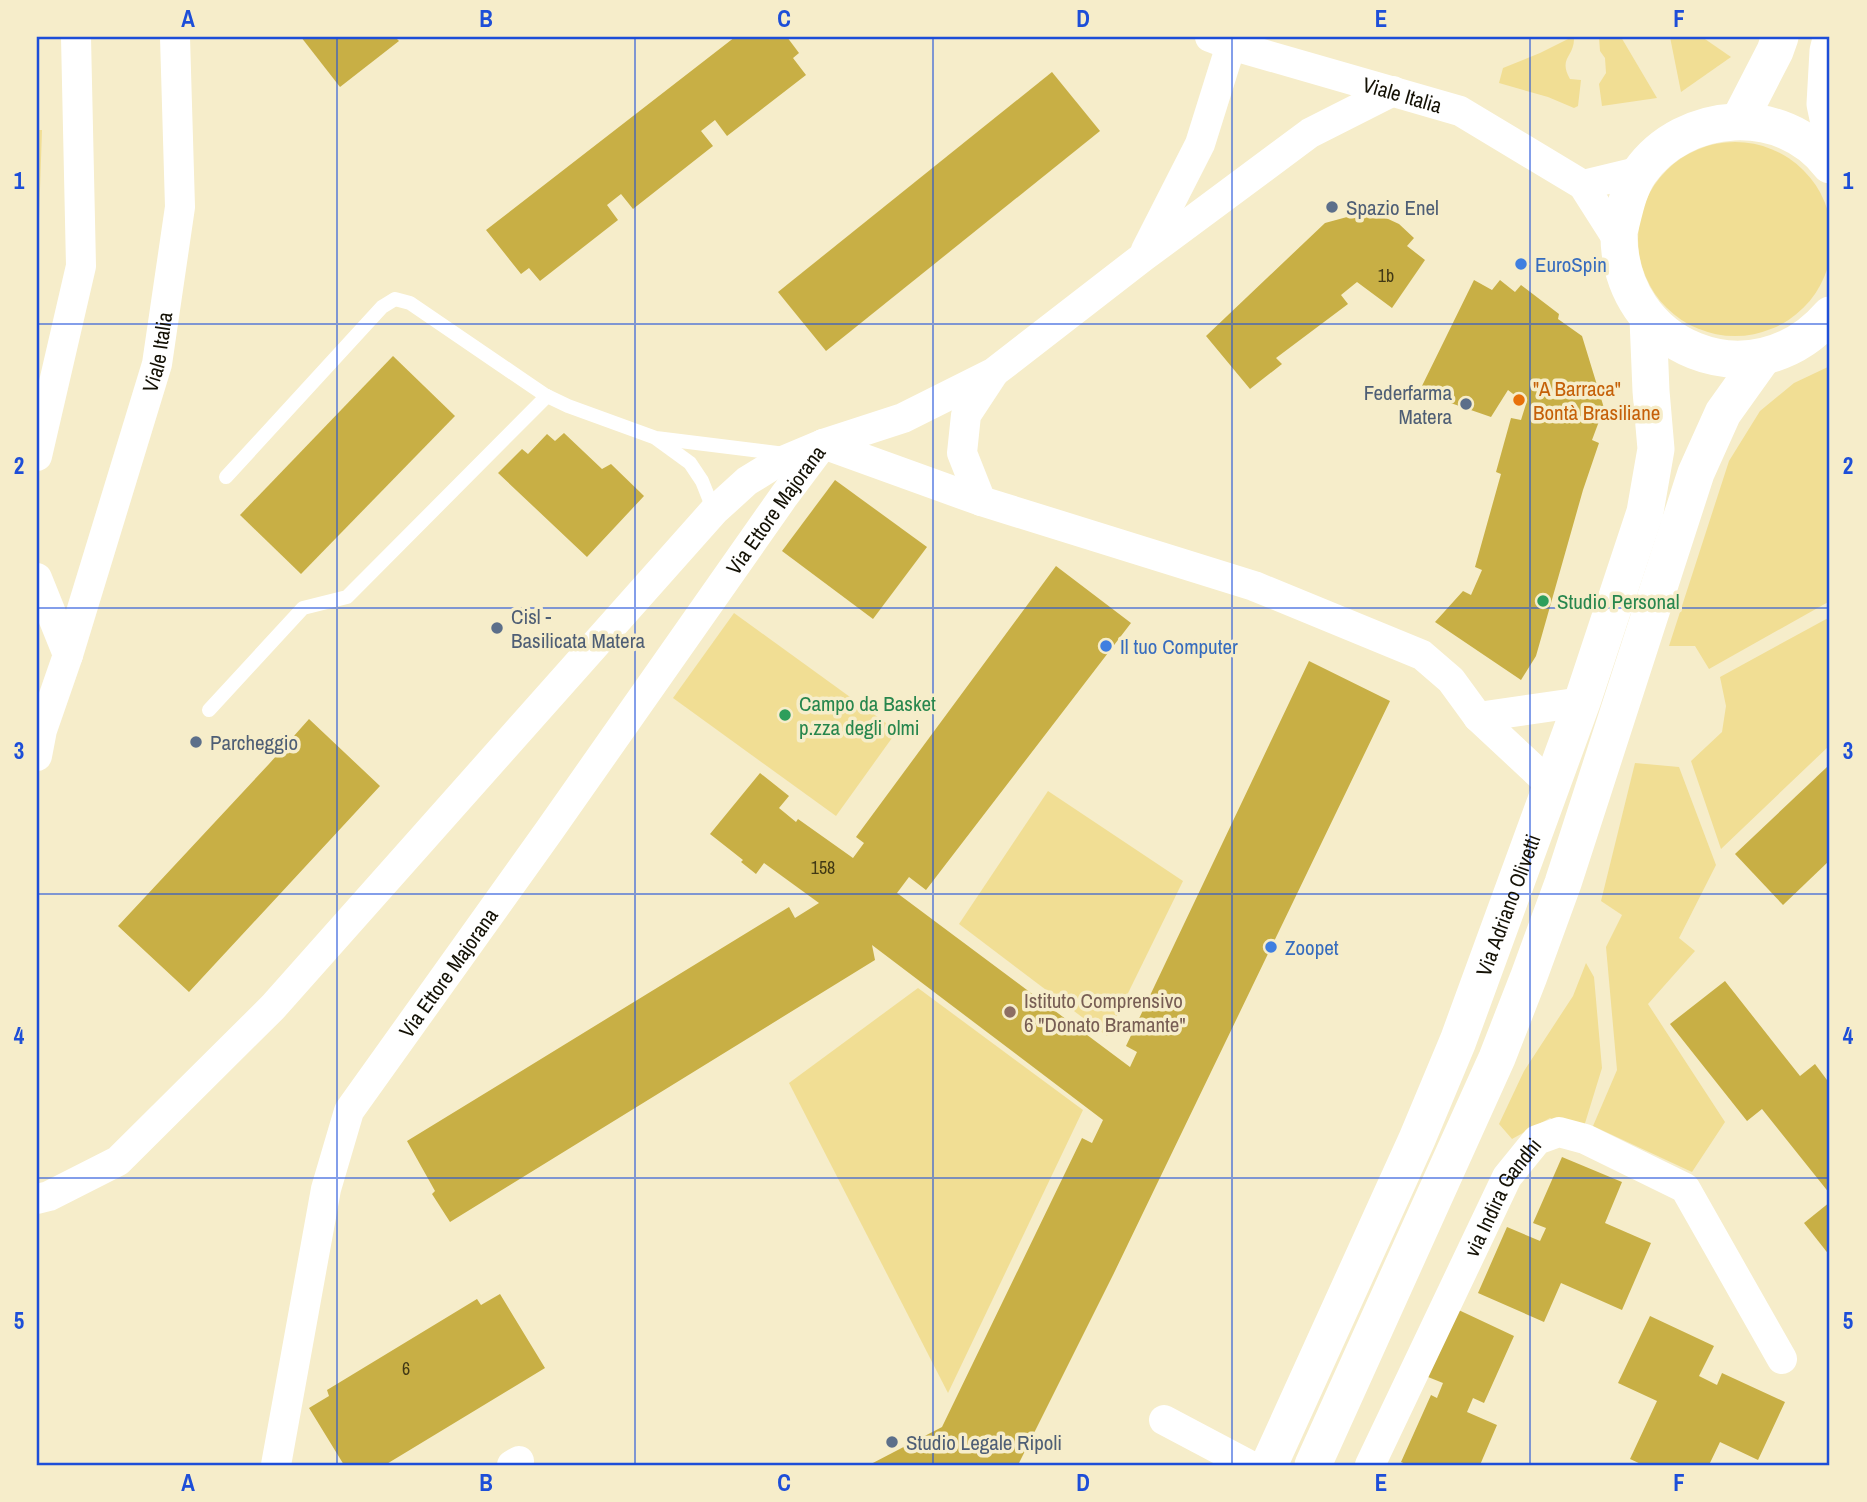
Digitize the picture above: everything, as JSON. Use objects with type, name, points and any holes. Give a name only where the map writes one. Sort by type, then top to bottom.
[{"type":"street","points":[[37,456],[81,266],[76,37]]},
{"type":"street","name":"Viale Italia","points":[[37,756],[42,730],[68,655],[157,364],[180,208],[175,37]]},
{"type":"street","points":[[1739,121],[1780,37]]},
{"type":"street","points":[[1143,257],[1200,144],[1220,41]]},
{"type":"street","name":"Viale Italia","points":[[1220,41],[1460,111],[1583,185],[1619,240]]},
{"type":"street","points":[[1830,43],[1825,104],[1830,128]]},
{"type":"street","points":[[823,444],[903,418],[993,373],[1310,133],[1393,91]]},
{"type":"street","points":[[1830,165],[1824,157],[1795,135],[1766,124],[1729,121],[1694,129],[1660,150],[1641,171],[1633,185],[1619,232],[1625,280],[1648,319],[1678,344],[1714,357],[1740,360],[1763,357],[1817,336],[1817,330],[1830,315]]},
{"type":"street","points":[[1583,185],[1641,171]]},
{"type":"street","name":"Via Adriano Olivetti","points":[[1269,1465],[1458,1041],[1582,702],[1645,512],[1656,449],[1648,319]]},
{"type":"street","name":"Via Adriano Olivetti","points":[[1313,1465],[1497,1058],[1530,976],[1572,857],[1696,473],[1723,413],[1763,357]]},
{"type":"street","points":[[981,501],[962,453],[967,415],[993,373]]},
{"type":"street","points":[[823,444],[981,501],[1254,586],[1422,655],[1451,680],[1478,717],[1552,786]]},
{"type":"street","name":"Via Ettore Majorana","points":[[37,1199],[118,1161],[273,1007],[714,511],[747,481],[773,465],[823,444]]},
{"type":"street","name":"Via Ettore Majorana","points":[[275,1465],[326,1189],[349,1111],[823,444]]},
{"type":"street","points":[[37,578],[68,655]]},
{"type":"street","points":[[1478,717],[1582,702]]},
{"type":"street","name":"via Indira Gandhi","points":[[1370,1465],[1507,1177],[1536,1140],[1559,1132],[1585,1139],[1685,1188],[1782,1359]]},
{"type":"street","points":[[1164,1420],[1249,1465]]},
{"type":"lane","points":[[226,477],[382,307],[395,299],[410,303],[520,379],[568,406],[656,438],[795,455]]},
{"type":"lane","points":[[209,710],[303,608],[348,597],[547,396]]},
{"type":"lane","points":[[656,438],[690,463],[702,481],[714,511]]},
{"type":"shaded area","points":[[1599,37],[1621,37],[1657,98],[1602,106],[1599,84],[1606,73]]},
{"type":"shaded area","points":[[1670,37],[1702,37],[1731,57],[1681,92]]},
{"type":"shaded area","points":[[1570,38],[1574,39],[1566,66],[1570,79],[1581,80],[1578,106],[1574,108],[1548,97],[1499,83],[1503,68]]},
{"type":"shaded area","points":[[37,130],[42,130],[37,279]]},
{"type":"shaded area","points":[[1735,142],[1772,149],[1804,170],[1825,202],[1832,239],[1825,276],[1804,308],[1772,329],[1735,336],[1698,329],[1666,308],[1645,276],[1638,239],[1645,202],[1666,170],[1698,149]]},
{"type":"shaded area","points":[[1830,366],[1830,601],[1709,669],[1695,646],[1669,646],[1729,461],[1760,411],[1794,383]]},
{"type":"shaded area","name":"Campo da Basket p.zza degli olmi","points":[[734,613],[897,731],[836,816],[673,698]]},
{"type":"shaded area","points":[[1830,617],[1830,745],[1721,849],[1691,761],[1722,732],[1726,706],[1720,677]]},
{"type":"shaded area","points":[[1635,763],[1679,767],[1716,865],[1679,938],[1695,951],[1648,1004],[1725,1122],[1692,1172],[1593,1126],[1617,1070],[1606,947],[1622,915],[1601,901]]},
{"type":"shaded area","points":[[1048,791],[1183,881],[1107,1036],[959,924]]},
{"type":"shaded area","points":[[1586,963],[1594,977],[1602,1068],[1582,1133],[1550,1118],[1512,1139],[1499,1124],[1524,1071],[1573,996]]},
{"type":"shaded area","points":[[918,988],[1083,1110],[948,1393],[789,1083]]},
{"type":"building","points":[[301,37],[395,37],[399,41],[340,87]]},
{"type":"building","points":[[735,37],[787,37],[799,53],[793,58],[806,75],[727,136],[715,120],[701,131],[713,146],[633,209],[621,194],[607,205],[618,220],[540,281],[529,268],[521,274],[486,230]]},
{"type":"building","points":[[1052,72],[1100,131],[826,351],[778,292]]},
{"type":"building","points":[[1358,214],[1386,218],[1399,224],[1414,238],[1407,246],[1425,260],[1392,308],[1357,282],[1341,295],[1348,304],[1276,358],[1282,364],[1250,389],[1206,336],[1325,223]]},
{"type":"building","points":[[1474,280],[1492,290],[1500,280],[1515,292],[1521,285],[1559,314],[1558,319],[1582,336],[1604,408],[1592,440],[1599,443],[1536,656],[1521,680],[1435,622],[1463,591],[1471,595],[1482,570],[1475,567],[1501,474],[1496,472],[1511,418],[1521,420],[1526,404],[1508,390],[1491,417],[1419,392]]},
{"type":"building","points":[[393,356],[455,416],[301,574],[240,515]]},
{"type":"building","points":[[564,433],[602,469],[611,464],[644,496],[587,557],[498,473],[522,449],[528,454],[547,434],[555,441]]},
{"type":"building","points":[[835,480],[927,547],[873,619],[782,551]]},
{"type":"building","points":[[1056,566],[1131,623],[926,890],[909,877],[897,893],[1130,1067],[1137,1052],[1126,1046],[1309,661],[1390,701],[1114,1273],[1018,1465],[869,1465],[942,1427],[1082,1138],[1092,1143],[1103,1120],[872,945],[875,960],[450,1222],[432,1194],[435,1191],[407,1141],[789,907],[795,918],[819,903],[764,863],[756,874],[710,834],[760,773],[789,796],[779,808],[853,858],[864,843],[856,837]]},
{"type":"building","points":[[309,719],[380,786],[189,992],[118,926]]},
{"type":"building","points":[[1827,767],[1830,770],[1830,860],[1783,905],[1735,854]]},
{"type":"building","points":[[1725,981],[1800,1076],[1815,1064],[1830,1084],[1830,1194],[1762,1109],[1747,1121],[1670,1024]]},
{"type":"building","points":[[1562,1157],[1622,1182],[1605,1223],[1651,1243],[1622,1310],[1561,1283],[1544,1322],[1478,1293],[1507,1227],[1540,1241],[1546,1228],[1533,1223]]},
{"type":"building","points":[[1830,1202],[1830,1256],[1804,1223]]},
{"type":"building","points":[[500,1294],[545,1368],[385,1465],[344,1465],[309,1408],[329,1396],[327,1390],[477,1299],[481,1305]]},
{"type":"building","points":[[1448,1305],[1514,1336],[1484,1403],[1473,1398],[1467,1412],[1497,1425],[1480,1465],[1408,1465],[1401,1462],[1431,1395],[1437,1398],[1443,1383],[1418,1373]]},
{"type":"building","points":[[1650,1316],[1714,1346],[1699,1376],[1717,1385],[1722,1373],[1785,1402],[1758,1460],[1720,1442],[1709,1465],[1643,1465],[1630,1459],[1657,1401],[1618,1383]]},
{"type":"place","name":"Spazio Enel","points":[[1332,207]]},
{"type":"place","name":"EuroSpin","points":[[1521,264]]},
{"type":"place","name":"\"A Barraca\" Bontà Brasiliane","points":[[1519,400]]},
{"type":"place","name":"Federfarma Matera","points":[[1466,404]]},
{"type":"place","name":"Studio Personal","points":[[1543,601]]},
{"type":"place","name":"Cisl - Basilicata Matera","points":[[497,628]]},
{"type":"place","name":"Il tuo Computer","points":[[1106,646]]},
{"type":"place","name":"Campo da Basket p.zza degli olmi","points":[[785,715]]},
{"type":"place","name":"Parcheggio","points":[[196,742]]},
{"type":"place","name":"Zoopet","points":[[1271,947]]},
{"type":"place","name":"Istituto Comprensivo 6 \"Donato Bramante\"","points":[[1010,1012]]},
{"type":"place","name":"Studio Legale Ripoli","points":[[892,1442]]}]
